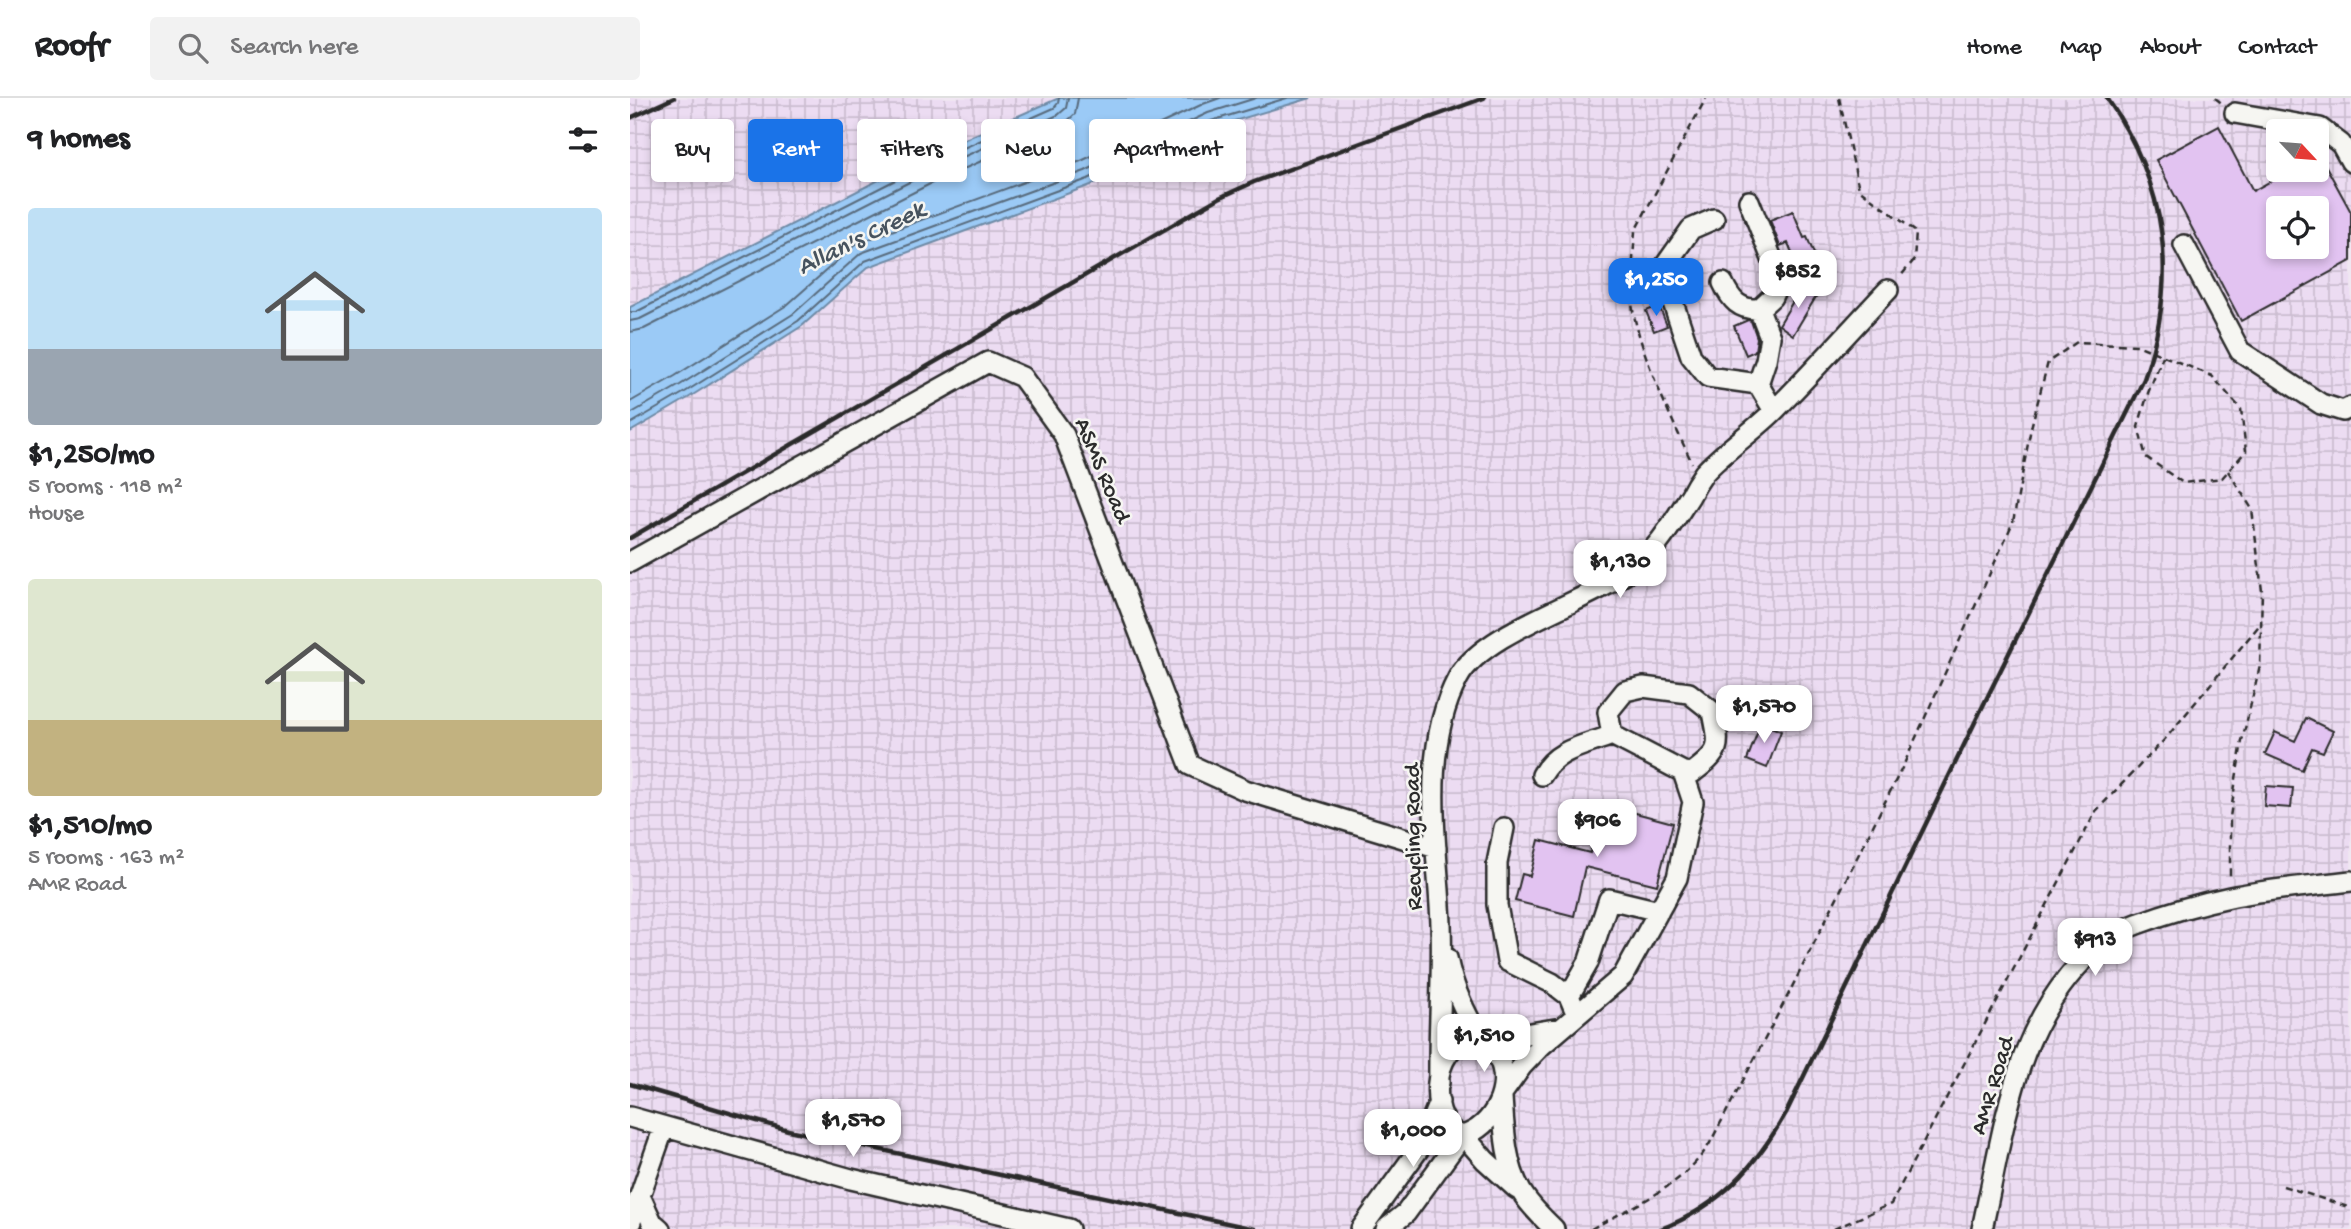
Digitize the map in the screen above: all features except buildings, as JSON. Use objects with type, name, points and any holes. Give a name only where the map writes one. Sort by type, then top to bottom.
[{"type":"street","points":[[2235,113],[2320,128],[2341,144],[2351,162]]},
{"type":"street","points":[[1724,283],[1730,297],[1747,309],[1759,309],[1772,296],[1780,279],[1749,201]]},
{"type":"street","points":[[1714,219],[1691,229],[1662,270],[1691,356],[1708,377],[1758,384]]},
{"type":"street","points":[[2184,245],[2239,351],[2321,404],[2343,411],[2351,407]]},
{"type":"street","name":"Recycling Road","points":[[1362,1229],[1421,1146],[1439,1092],[1441,926],[1434,810],[1438,741],[1449,699],[1464,667],[1511,634],[1627,573],[1652,551],[1704,474],[1774,411],[1888,290]]},
{"type":"street","points":[[1759,309],[1770,337],[1758,384],[1774,411]]},
{"type":"street","name":"ASMS Road","points":[[630,562],[988,362],[1022,377],[1064,435],[1189,765],[1245,790],[1436,848]]},
{"type":"street","points":[[1542,775],[1547,765],[1560,753],[1612,735],[1683,772],[1692,773],[1713,757],[1718,740],[1713,712],[1689,694],[1643,687],[1625,691],[1608,712],[1612,735]]},
{"type":"street","points":[[1386,1229],[1406,1213],[1463,1136],[1486,1120],[1532,1055],[1623,976],[1677,878],[1693,802],[1683,772]]},
{"type":"street","points":[[1504,828],[1497,863],[1497,905],[1507,961],[1569,996]]},
{"type":"street","name":"AMR Road","points":[[1983,1229],[2013,1093],[2025,1053],[2057,995],[2076,969],[2111,937],[2136,924],[2229,897],[2351,881]]},
{"type":"street","points":[[1570,1021],[1569,996],[1588,963],[1609,899],[1659,911]]},
{"type":"street","points":[[1441,926],[1450,970],[1464,1011],[1482,1041],[1495,1051],[1503,1066],[1508,1149],[1515,1179],[1523,1195]]},
{"type":"street","points":[[1554,1229],[1463,1136],[1448,1128],[1441,1114],[1439,1092],[1442,1064],[1450,1048],[1466,1040],[1482,1041],[1570,1021]]},
{"type":"street","points":[[630,1117],[851,1179],[1037,1226],[1069,1229]]},
{"type":"street","points":[[630,1224],[664,1127]]},
{"type":"street","points":[[640,1196],[652,1222],[660,1229]]},
{"type":"path","points":[[1704,474],[1693,463],[1668,411],[1640,338],[1629,286],[1635,231],[1706,98]]},
{"type":"path","points":[[1839,98],[1859,189],[1916,232],[1914,260],[1888,290]]},
{"type":"path","points":[[1632,274],[1662,270]]},
{"type":"path","points":[[1591,1229],[1663,1190],[1699,1161],[1748,1070],[1904,764],[2013,522],[2031,428],[2048,362],[2077,342],[2137,345],[2212,376],[2241,409],[2246,451],[2222,478],[2183,484],[2146,457],[2138,427],[2163,356]]},
{"type":"path","points":[[2228,471],[2252,509],[2262,591],[2260,666],[2242,741],[2230,817],[2229,897]]},
{"type":"path","points":[[1833,1229],[1891,1204],[2096,811],[2166,738],[2262,622]]},
{"type":"path","points":[[2283,1186],[2351,1208]]},
{"type":"shaded area","points":[[630,98],[2351,98],[2351,1229],[630,1229]]},
{"type":"water","name":"Allan's Creek","points":[[1059,98],[1311,98],[1241,119],[1089,119],[1089,182],[1097,182],[868,267],[802,326],[630,432],[630,307],[875,182],[967,182],[967,138],[981,132],[981,182],[1075,182],[1075,119],[1011,119]]},
{"type":"railway","points":[[630,118],[674,98]]},
{"type":"railway","points":[[630,538],[1219,198],[1254,182],[1484,98]]},
{"type":"railway","points":[[1661,1229],[1701,1209],[1734,1183],[1762,1151],[1786,1113],[2144,379],[2162,305],[2162,234],[2155,199],[2143,165],[2128,131],[2107,98]]},
{"type":"railway","points":[[630,1084],[788,1130],[1255,1229]]}]
